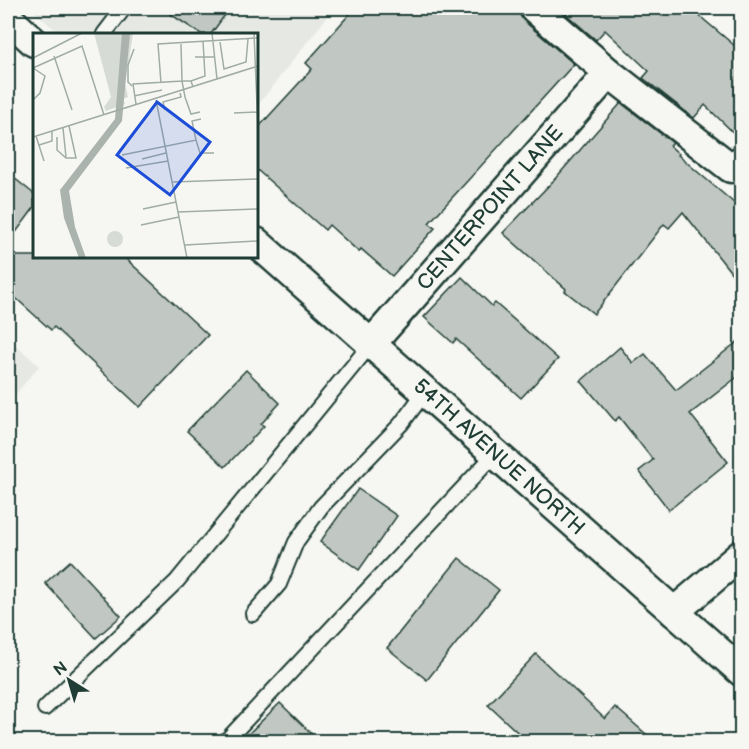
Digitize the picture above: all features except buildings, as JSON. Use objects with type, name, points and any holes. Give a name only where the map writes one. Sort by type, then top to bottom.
[{"type":"street","points":[[534,8],[609,73],[731,168],[741,160]]},
{"type":"street","points":[[8,18],[33,41]]},
{"type":"street","name":"CENTERPOINT LANE","points":[[371,344],[609,73]]},
{"type":"street","name":"54TH AVENUE NORTH","points":[[258,244],[741,672]]},
{"type":"street","points":[[674,612],[741,554]]},
{"type":"lane","points":[[105,33],[122,8]]},
{"type":"lane","points":[[45,708],[177,581],[371,344]]},
{"type":"lane","points":[[253,614],[279,584],[296,542],[321,507],[401,424],[425,392]]},
{"type":"lane","points":[[225,741],[495,454]]},
{"type":"shaded area","points":[[30,8],[334,8],[258,105],[258,33],[59,33]]},
{"type":"shaded area","points":[[8,338],[39,366],[8,403]]}]
